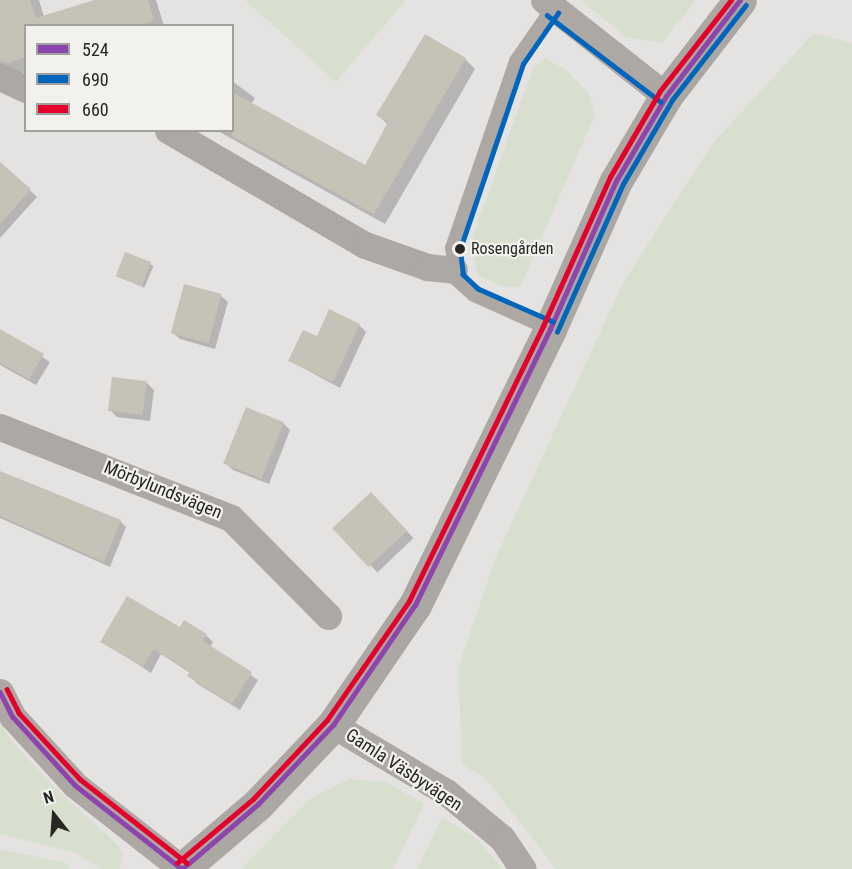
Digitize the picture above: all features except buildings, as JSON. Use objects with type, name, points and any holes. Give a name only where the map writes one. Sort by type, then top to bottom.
[{"type":"street","points":[[0,692],[13,717],[75,785],[182,869],[258,804],[333,725],[428,583],[550,329],[616,181],[666,96],[740,0]]},
{"type":"street","points":[[548,4],[666,96]]},
{"type":"street","points":[[0,77],[24,88]]},
{"type":"street","points":[[171,132],[365,245],[427,267],[454,270]]},
{"type":"street","name":"Mörbylundsvägen","points":[[0,427],[231,518],[328,616]]},
{"type":"street","name":"Gamla Väsbyvägen","points":[[333,725],[446,792],[502,838],[523,869]]},
{"type":"lane","points":[[548,4],[516,61],[452,248],[456,279],[474,295],[550,329]]},
{"type":"green space","points":[[245,0],[406,0],[336,82]]},
{"type":"green space","points":[[581,0],[696,0],[662,43],[626,37]]},
{"type":"green space","points":[[814,33],[852,43],[852,869],[556,869],[487,780],[462,764],[458,668],[495,559],[623,283],[712,144]]},
{"type":"green space","points":[[545,58],[566,70],[590,95],[595,115],[520,287],[502,286],[477,275],[471,242],[533,68]]},
{"type":"green space","points":[[0,722],[10,739],[53,786],[119,846],[123,854],[120,869],[101,869],[76,853],[0,834]]},
{"type":"green space","points":[[349,779],[387,782],[424,804],[393,869],[241,869],[311,798]]},
{"type":"green space","points":[[442,817],[476,838],[503,869],[417,869]]},
{"type":"green space","points":[[0,849],[66,863],[71,869],[0,869]]},
{"type":"transit line","name":"660","points":[[177,863],[253,799],[327,720],[409,601],[543,326],[610,177],[660,91],[731,0]]},
{"type":"transit line","name":"524","points":[[182,869],[258,804],[333,725],[415,605],[550,329],[616,181],[666,96],[740,0]]},
{"type":"transit line","name":"690","points":[[557,332],[623,184],[672,100],[746,5]]},
{"type":"transit line","name":"690","points":[[553,322],[478,289],[463,275],[460,249],[523,64],[558,13]]},
{"type":"transit line","name":"690","points":[[547,15],[661,102]]},
{"type":"transit line","name":"660","points":[[7,689],[19,713],[80,779],[187,863]]},
{"type":"transit line","name":"524","points":[[0,692],[13,717],[75,785],[182,869]]},
{"type":"place","name":"Rosengården","points":[[460,249]]}]
